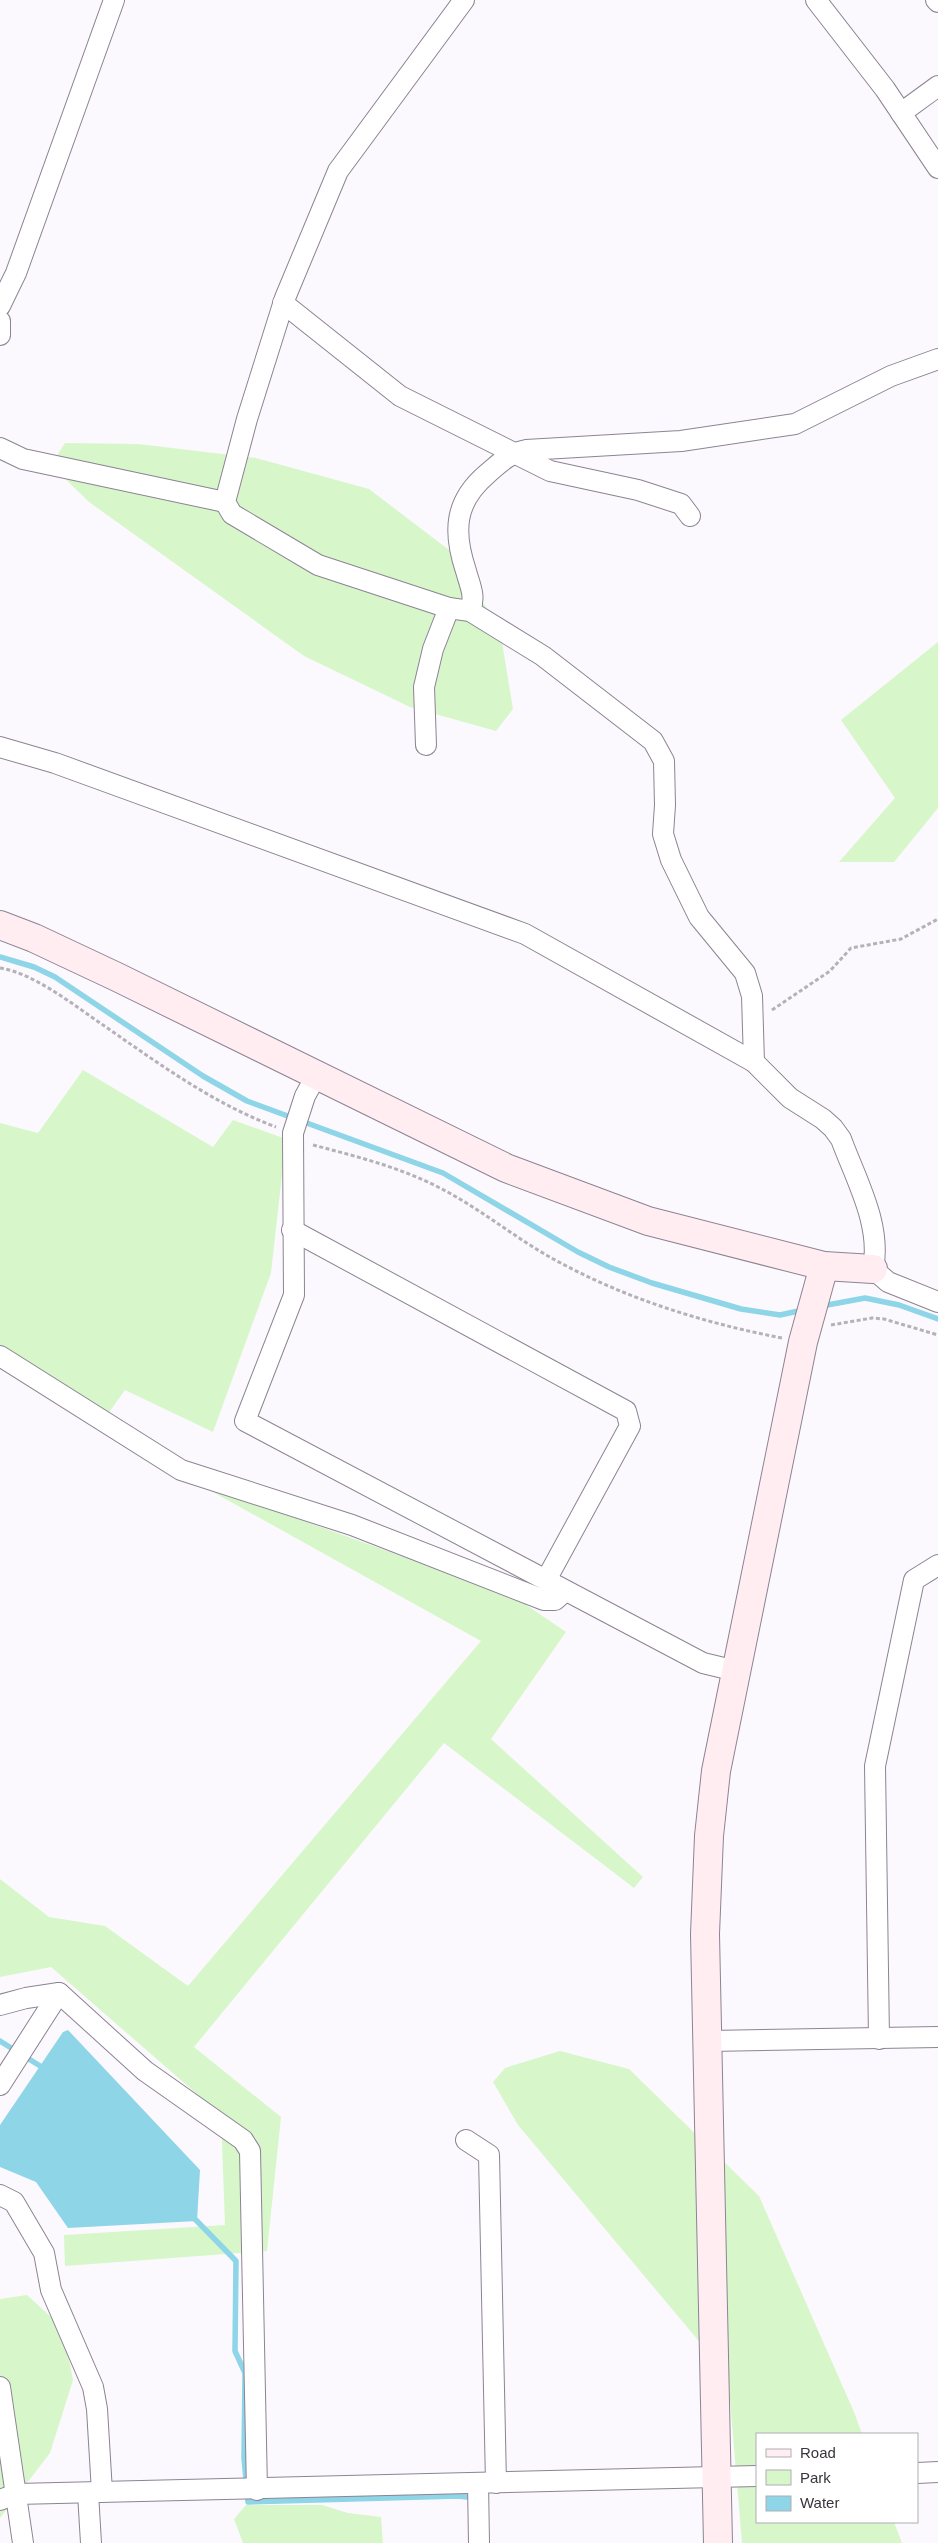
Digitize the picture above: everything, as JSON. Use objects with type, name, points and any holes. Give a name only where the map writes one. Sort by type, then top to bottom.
[{"type":"street","points":[[0,306],[16,273],[114,0]]},
{"type":"street","points":[[464,0],[338,172],[283,303],[247,419],[226,502],[232,514],[318,565],[449,608],[470,611],[543,656],[653,741],[664,761],[665,805],[662,834],[671,860],[699,916],[745,972],[752,996],[754,1062]]},
{"type":"street","points":[[816,0],[901,113],[938,168]]},
{"type":"street","points":[[901,113],[938,86]]},
{"type":"street","points":[[283,303],[400,396],[550,471],[638,490],[680,504],[690,516]]},
{"type":"street","points":[[0,321],[0,335]]},
{"type":"street","points":[[470,611],[474,598],[459,550],[458,516],[478,481],[512,453],[526,450],[681,441],[795,424],[891,376],[938,359]]},
{"type":"street","points":[[0,448],[23,459],[226,502]]},
{"type":"street","points":[[426,745],[424,687],[433,648],[449,608]]},
{"type":"street","points":[[0,747],[55,763],[526,934],[754,1062],[790,1098],[823,1119],[833,1128],[840,1139],[874,1228],[876,1252],[873,1270]]},
{"type":"street","points":[[0,925],[34,938],[311,1086],[569,1194],[648,1221],[824,1266],[873,1270],[888,1282],[938,1302]]},
{"type":"street","points":[[311,1086],[293,1136],[292,1230],[294,1295],[245,1421],[703,1663],[736,1671]]},
{"type":"street","points":[[292,1230],[626,1411],[630,1426],[546,1580]]},
{"type":"street","points":[[718,2543],[709,2041],[705,1934],[709,1836],[716,1771],[736,1671],[809,1321],[824,1266]]},
{"type":"street","points":[[0,1356],[181,1470],[352,1525],[544,1600],[555,1600],[565,1591]]},
{"type":"street","points":[[880,2039],[875,1766],[914,1580],[938,1565]]},
{"type":"street","points":[[0,2005],[26,1998],[59,1993]]},
{"type":"street","points":[[0,2085],[59,1993]]},
{"type":"street","points":[[59,1993],[145,2071],[243,2140],[250,2151],[257,2490]]},
{"type":"street","points":[[709,2041],[938,2037]]},
{"type":"street","points":[[466,2140],[489,2154],[487,2483],[479,2543]]},
{"type":"street","points":[[0,2195],[14,2202],[44,2253],[51,2290],[93,2387],[97,2409],[95,2493],[90,2543]]},
{"type":"street","points":[[0,2387],[8,2497],[23,2543]]},
{"type":"street","points":[[918,2473],[938,2472]]},
{"type":"street","points":[[8,2497],[95,2493],[756,2476]]},
{"type":"path","points":[[752,1024],[830,971],[851,948],[901,939],[938,919]]},
{"type":"path","points":[[0,968],[32,980],[72,1004],[191,1085],[220,1102],[293,1136],[379,1163],[437,1186],[557,1261],[658,1306],[731,1328],[809,1321],[840,1325],[872,1318],[884,1319],[938,1336]]},
{"type":"green space","points":[[65,443],[138,444],[256,458],[369,489],[453,553],[500,630],[513,709],[496,731],[410,707],[304,656],[89,502],[51,465]]},
{"type":"green space","points":[[938,642],[938,808],[894,862],[839,862],[895,798],[841,720]]},
{"type":"green space","points":[[83,1070],[213,1147],[233,1120],[286,1139],[271,1273],[213,1432],[125,1390],[105,1418],[0,1349],[0,1123],[38,1133]]},
{"type":"green space","points":[[195,1482],[513,1596],[566,1632],[491,1739],[643,1877],[634,1888],[444,1743],[194,2047],[281,2117],[267,2251],[65,2266],[64,2235],[225,2225],[221,2115],[51,1967],[0,1977],[0,1879],[49,1917],[105,1926],[188,1986],[481,1641]]},
{"type":"green space","points":[[560,2051],[629,2069],[759,2196],[862,2433],[756,2433],[756,2523],[894,2523],[902,2543],[742,2543],[728,2376],[518,2125],[493,2082],[505,2068]]},
{"type":"green space","points":[[27,2295],[63,2328],[73,2380],[50,2453],[0,2518],[0,2299]]},
{"type":"green space","points":[[246,2505],[322,2505],[348,2513],[381,2517],[383,2543],[243,2543],[234,2519]]},
{"type":"water","points":[[68,2030],[200,2170],[197,2221],[68,2228],[36,2182],[0,2167],[0,2125],[63,2032]]},
{"type":"waterway","points":[[0,957],[34,967],[55,977],[203,1076],[247,1101],[443,1173],[578,1252],[609,1267],[652,1283],[741,1309],[780,1315],[803,1310]]},
{"type":"waterway","points":[[822,1306],[865,1298],[899,1305],[938,1319]]},
{"type":"waterway","points":[[0,2041],[45,2069]]},
{"type":"waterway","points":[[191,2215],[236,2261],[235,2351],[245,2373],[244,2458],[248,2502],[458,2496],[476,2498]]}]
